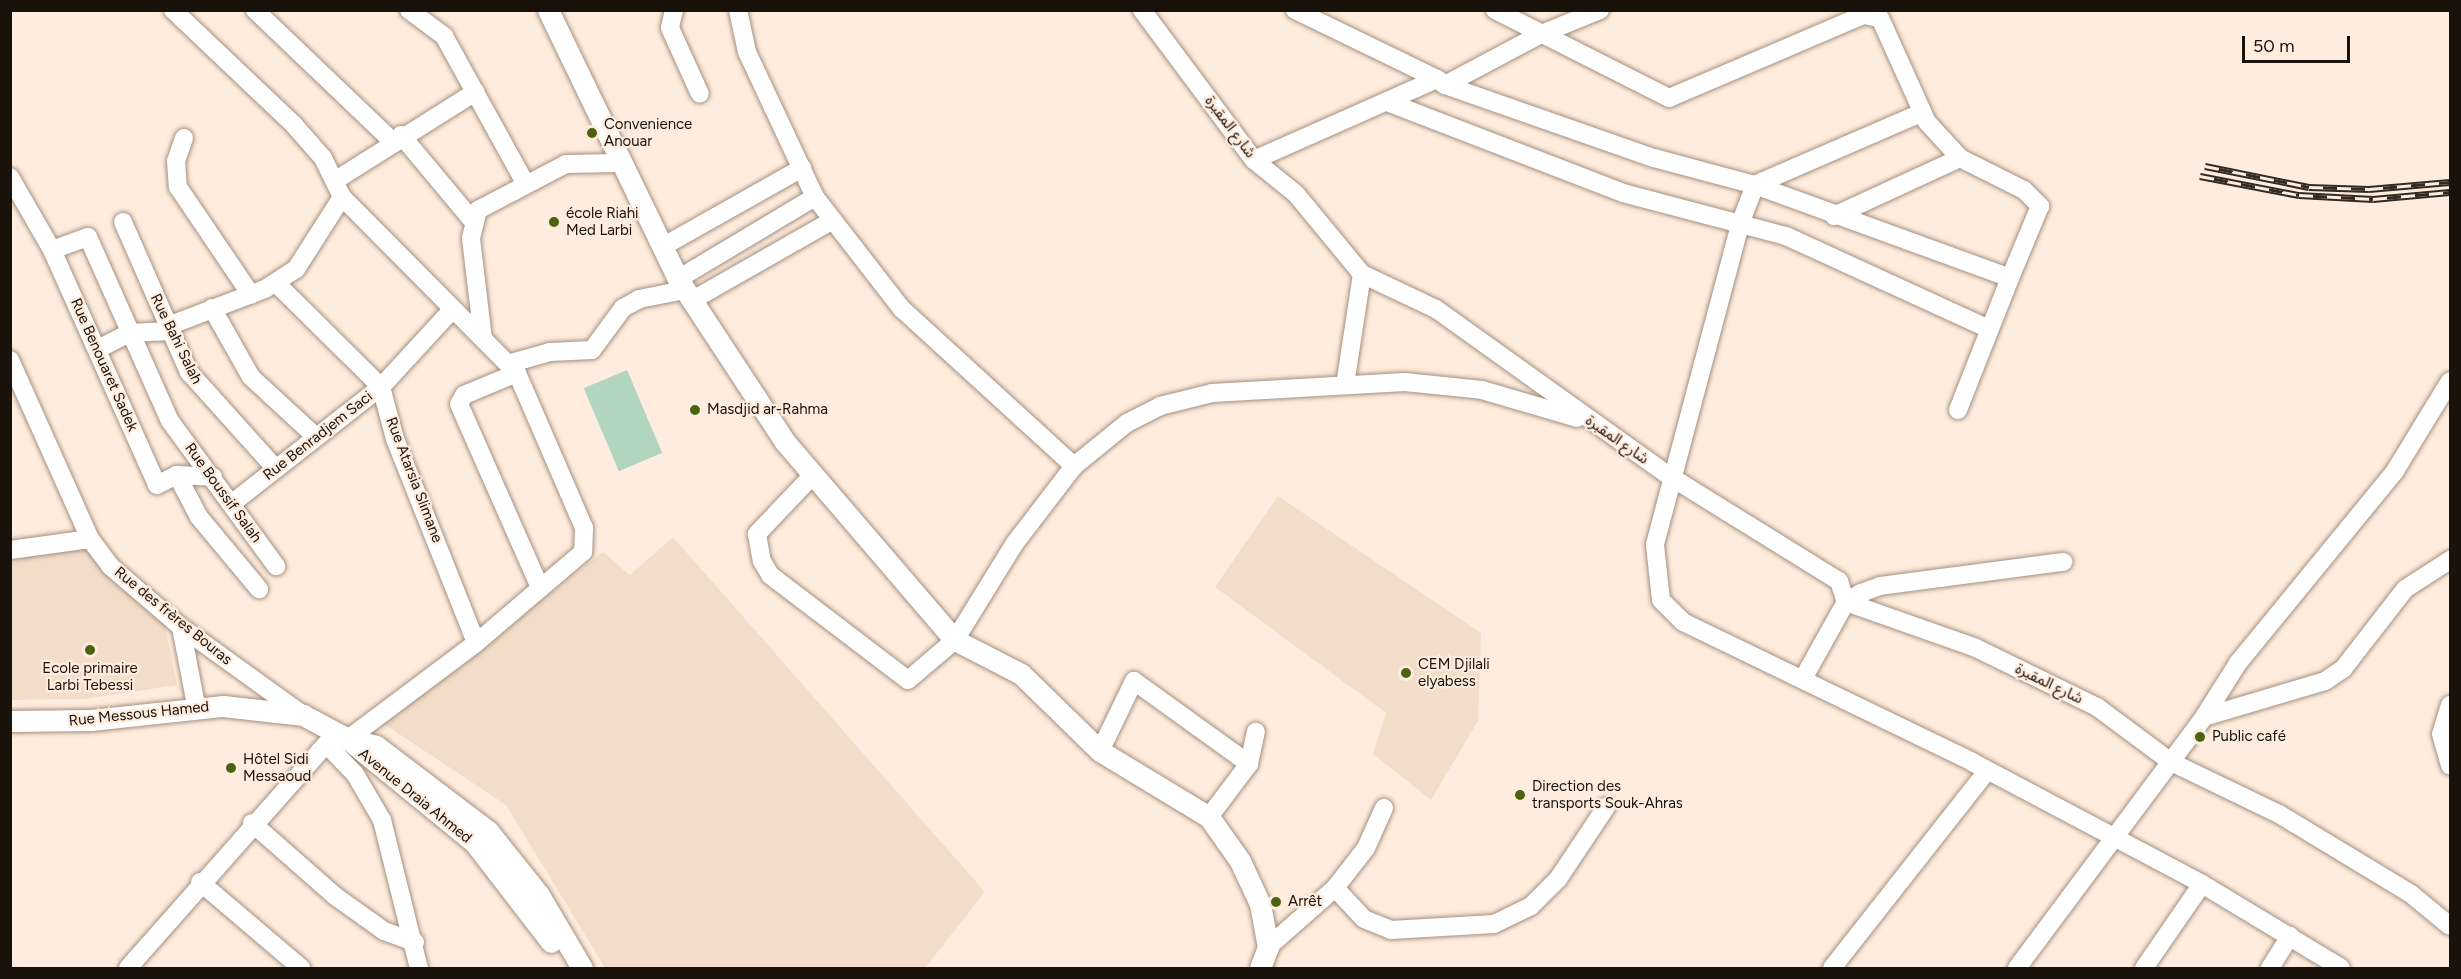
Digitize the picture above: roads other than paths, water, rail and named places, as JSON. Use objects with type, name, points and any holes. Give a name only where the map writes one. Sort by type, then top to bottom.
[{"type":"street","points":[[128,969],[252,822],[337,739],[476,643],[583,552],[586,538],[512,369],[451,311],[339,189],[294,125],[173,10]]},
{"type":"street","points":[[255,10],[397,138],[472,220]]},
{"type":"street","points":[[409,10],[444,36],[525,183]]},
{"type":"street","points":[[548,10],[618,163],[685,290],[811,477],[955,640],[1021,674],[1100,751],[1209,817],[1253,885],[1268,947]]},
{"type":"street","points":[[674,10],[670,28],[700,94]]},
{"type":"street","points":[[738,10],[747,52],[815,196],[902,309],[1074,466]]},
{"type":"street","name":"شارع المقبرة","points":[[1142,10],[1254,160],[1296,194],[1362,274],[1436,309],[1671,477],[1839,581],[1846,602],[1974,647],[2097,707],[2171,762],[2279,814],[2411,894],[2451,926]]},
{"type":"street","points":[[1295,10],[1441,82],[1654,158],[1755,185],[1834,216],[2010,278]]},
{"type":"street","points":[[1495,10],[1539,35],[1669,99],[1864,15],[1877,16],[1922,113],[1960,158],[2024,190],[2040,206],[1958,410]]},
{"type":"street","points":[[1254,160],[1441,82],[1539,35],[1600,10]]},
{"type":"street","points":[[98,349],[129,333],[170,329],[212,308],[251,295],[276,283],[311,252],[339,189],[397,138],[475,92]]},
{"type":"street","points":[[1390,103],[1623,193],[1682,211],[1740,221],[1786,236],[1989,330]]},
{"type":"street","points":[[1922,113],[1755,185],[1740,221],[1655,545],[1661,600],[1683,622],[1804,677],[2202,884],[2341,969]]},
{"type":"street","points":[[183,138],[176,161],[178,187],[251,295]]},
{"type":"street","points":[[1834,216],[1960,158]]},
{"type":"street","points":[[483,339],[472,220],[478,210],[525,183],[566,164],[618,163]]},
{"type":"street","points":[[662,247],[802,168]]},
{"type":"street","name":"Rue Benouaret Sadek","points":[[10,177],[51,247],[157,486],[177,475]]},
{"type":"street","points":[[685,290],[815,196]]},
{"type":"street","points":[[540,588],[459,404],[464,395],[550,352],[592,350],[623,308],[639,299],[685,290],[833,220]]},
{"type":"street","name":"Rue Bahi Salah","points":[[123,222],[170,329],[205,396],[275,468]]},
{"type":"street","name":"Rue Boussif Salah","points":[[51,247],[88,237],[170,421],[276,566]]},
{"type":"street","points":[[1345,385],[1362,274]]},
{"type":"street","points":[[276,283],[381,387]]},
{"type":"street","points":[[212,308],[251,377],[316,437]]},
{"type":"street","name":"Rue Benradjem Saci","points":[[231,504],[381,387],[451,311]]},
{"type":"street","name":"Rue des frères Bouras","points":[[10,360],[16,389],[90,539],[110,566],[181,627],[337,739]]},
{"type":"street","points":[[2017,969],[2204,717],[2238,663],[2395,471],[2451,381]]},
{"type":"street","points":[[811,477],[757,534],[756,549],[770,575],[902,680],[955,640],[1015,543],[1074,466],[1127,423],[1182,398],[1345,385],[1446,384],[1591,422]]},
{"type":"street","name":"Rue Atarsia Slimane","points":[[381,387],[395,439],[476,643]]},
{"type":"street","points":[[177,475],[213,477]]},
{"type":"street","points":[[177,475],[199,517],[259,589]]},
{"type":"street","points":[[12,544],[90,539]]},
{"type":"street","points":[[2204,717],[2325,681],[2343,669],[2405,589],[2451,560]]},
{"type":"street","points":[[1804,677],[1846,602],[1880,586],[2062,562]]},
{"type":"street","points":[[181,627],[196,705]]},
{"type":"street","points":[[1100,751],[1134,681],[1249,764]]},
{"type":"street","name":"Rue Messous Hamed","points":[[10,722],[119,718],[196,705],[303,715]]},
{"type":"street","points":[[2451,705],[2441,734],[2451,766]]},
{"type":"street","points":[[1209,817],[1249,764],[1257,732]]},
{"type":"street","points":[[337,739],[382,820],[415,942],[419,969]]},
{"type":"street","name":"Avenue Draia Ahmed","points":[[337,739],[453,822],[498,867],[567,969]]},
{"type":"street","name":"Avenue Draia Ahmed","points":[[337,739],[389,753],[488,831],[539,895],[582,969]]},
{"type":"street","points":[[1836,967],[1986,772]]},
{"type":"street","points":[[1335,888],[1364,919],[1391,930],[1494,924],[1531,906],[1558,879],[1606,807]]},
{"type":"street","points":[[1260,969],[1268,947],[1335,888],[1366,848],[1384,808]]},
{"type":"street","points":[[252,822],[335,896],[384,931],[415,942]]},
{"type":"street","points":[[200,882],[301,969]]},
{"type":"street","points":[[2144,969],[2202,884]]},
{"type":"street","points":[[2270,969],[2290,936]]},
{"type":"railway","points":[[2205,166],[2309,187],[2369,189],[2450,182]]},
{"type":"railway","points":[[2200,176],[2299,195],[2373,199],[2450,192]]},
{"type":"place","name":"Convenience Anouar","points":[[592,133]]},
{"type":"place","name":"école Riahi Med Larbi","points":[[554,222]]},
{"type":"place","name":"Masdjid ar-Rahma","points":[[695,410]]},
{"type":"place","name":"Ecole primaire Larbi Tebessi","points":[[90,650]]},
{"type":"place","name":"CEM Djilali elyabess","points":[[1406,673]]},
{"type":"place","name":"Public café","points":[[2200,737]]},
{"type":"place","name":"Hôtel Sidi Messaoud","points":[[231,768]]},
{"type":"place","name":"Direction des transports Souk-Ahras","points":[[1520,795]]},
{"type":"place","name":"Arrêt","points":[[1276,902]]}]
